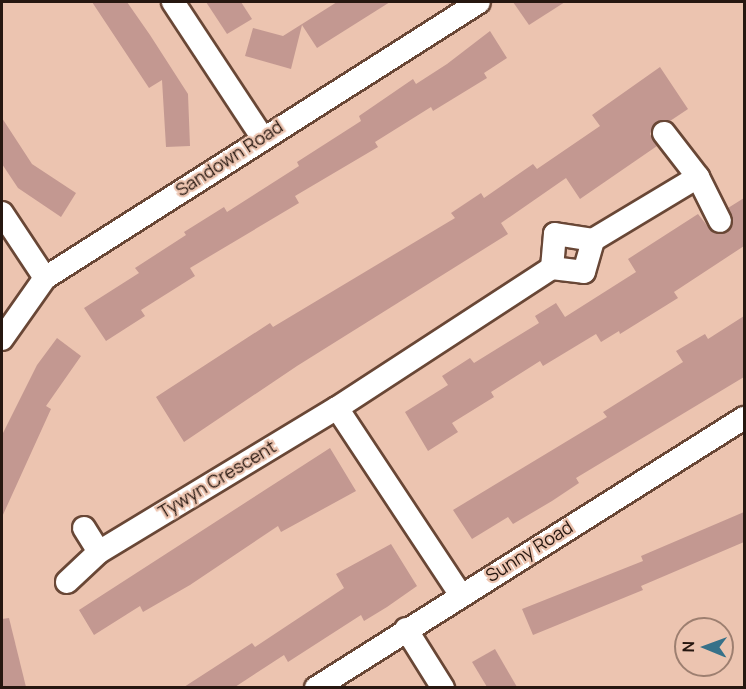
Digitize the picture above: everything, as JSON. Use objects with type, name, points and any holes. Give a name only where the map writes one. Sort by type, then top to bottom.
[{"type":"street","points":[[173,2],[262,137]]},
{"type":"street","name":"Sandown Road","points":[[2,339],[45,278],[262,137],[479,2]]},
{"type":"street","points":[[664,133],[698,177],[720,221]]},
{"type":"street","points":[[593,240],[584,272],[552,268],[555,234],[593,240],[698,177]]},
{"type":"street","points":[[2,213],[45,278]]},
{"type":"street","name":"Tywyn Crescent","points":[[67,582],[99,552],[337,408],[552,268]]},
{"type":"street","points":[[337,408],[460,594]]},
{"type":"street","name":"Sunny Road","points":[[316,687],[460,594],[744,418]]},
{"type":"street","points":[[84,528],[99,552]]},
{"type":"street","points":[[406,629],[443,687]]},
{"type":"building","points":[[92,2],[127,2],[150,35],[188,94],[190,146],[166,147],[162,80],[149,88]]},
{"type":"building","points":[[206,2],[241,2],[252,19],[227,34]]},
{"type":"building","points":[[337,2],[390,2],[317,48],[302,25],[291,69],[245,56],[253,28],[283,36]]},
{"type":"building","points":[[513,2],[565,2],[529,25]]},
{"type":"building","points":[[490,31],[507,58],[484,73],[487,78],[433,111],[431,107],[375,142],[378,147],[295,196],[299,203],[190,268],[195,276],[141,310],[145,316],[106,341],[84,308],[139,273],[135,268],[186,235],[184,232],[224,207],[227,212],[299,166],[297,162],[361,121],[359,116],[413,79],[416,84],[447,64]]},
{"type":"building","points":[[660,67],[688,109],[670,121],[655,123],[650,134],[657,146],[580,199],[566,178],[501,223],[508,234],[297,366],[184,442],[156,397],[270,323],[273,327],[455,218],[451,213],[481,193],[484,198],[533,164],[537,169],[600,126],[592,115]]},
{"type":"building","points":[[2,118],[32,164],[76,193],[61,217],[18,188],[2,164]]},
{"type":"building","points":[[744,198],[744,246],[674,292],[678,298],[620,334],[619,331],[601,342],[596,334],[543,366],[540,361],[491,392],[494,397],[452,423],[458,432],[428,451],[405,412],[448,385],[442,376],[470,358],[474,363],[539,323],[535,316],[556,303],[565,317],[636,272],[628,259],[698,214],[713,233],[727,233],[733,222],[728,208]]},
{"type":"building","points":[[744,316],[744,377],[576,478],[579,483],[552,501],[513,524],[508,517],[472,539],[453,510],[607,417],[603,412],[683,362],[676,351],[705,334],[708,339]]},
{"type":"building","points":[[57,338],[81,356],[46,406],[51,409],[2,517],[2,435],[37,365]]},
{"type":"building","points":[[330,448],[356,491],[281,532],[278,526],[190,585],[143,612],[140,606],[94,635],[79,610]]},
{"type":"building","points":[[744,512],[744,542],[641,586],[643,590],[533,635],[522,609],[643,561],[641,556]]},
{"type":"building","points":[[391,544],[417,586],[387,607],[364,621],[361,615],[288,662],[284,655],[235,687],[184,687],[252,643],[255,647],[344,588],[336,574]]},
{"type":"building","points":[[9,618],[26,687],[2,687],[2,619]]},
{"type":"building","points":[[495,649],[517,687],[487,687],[472,662]]}]
